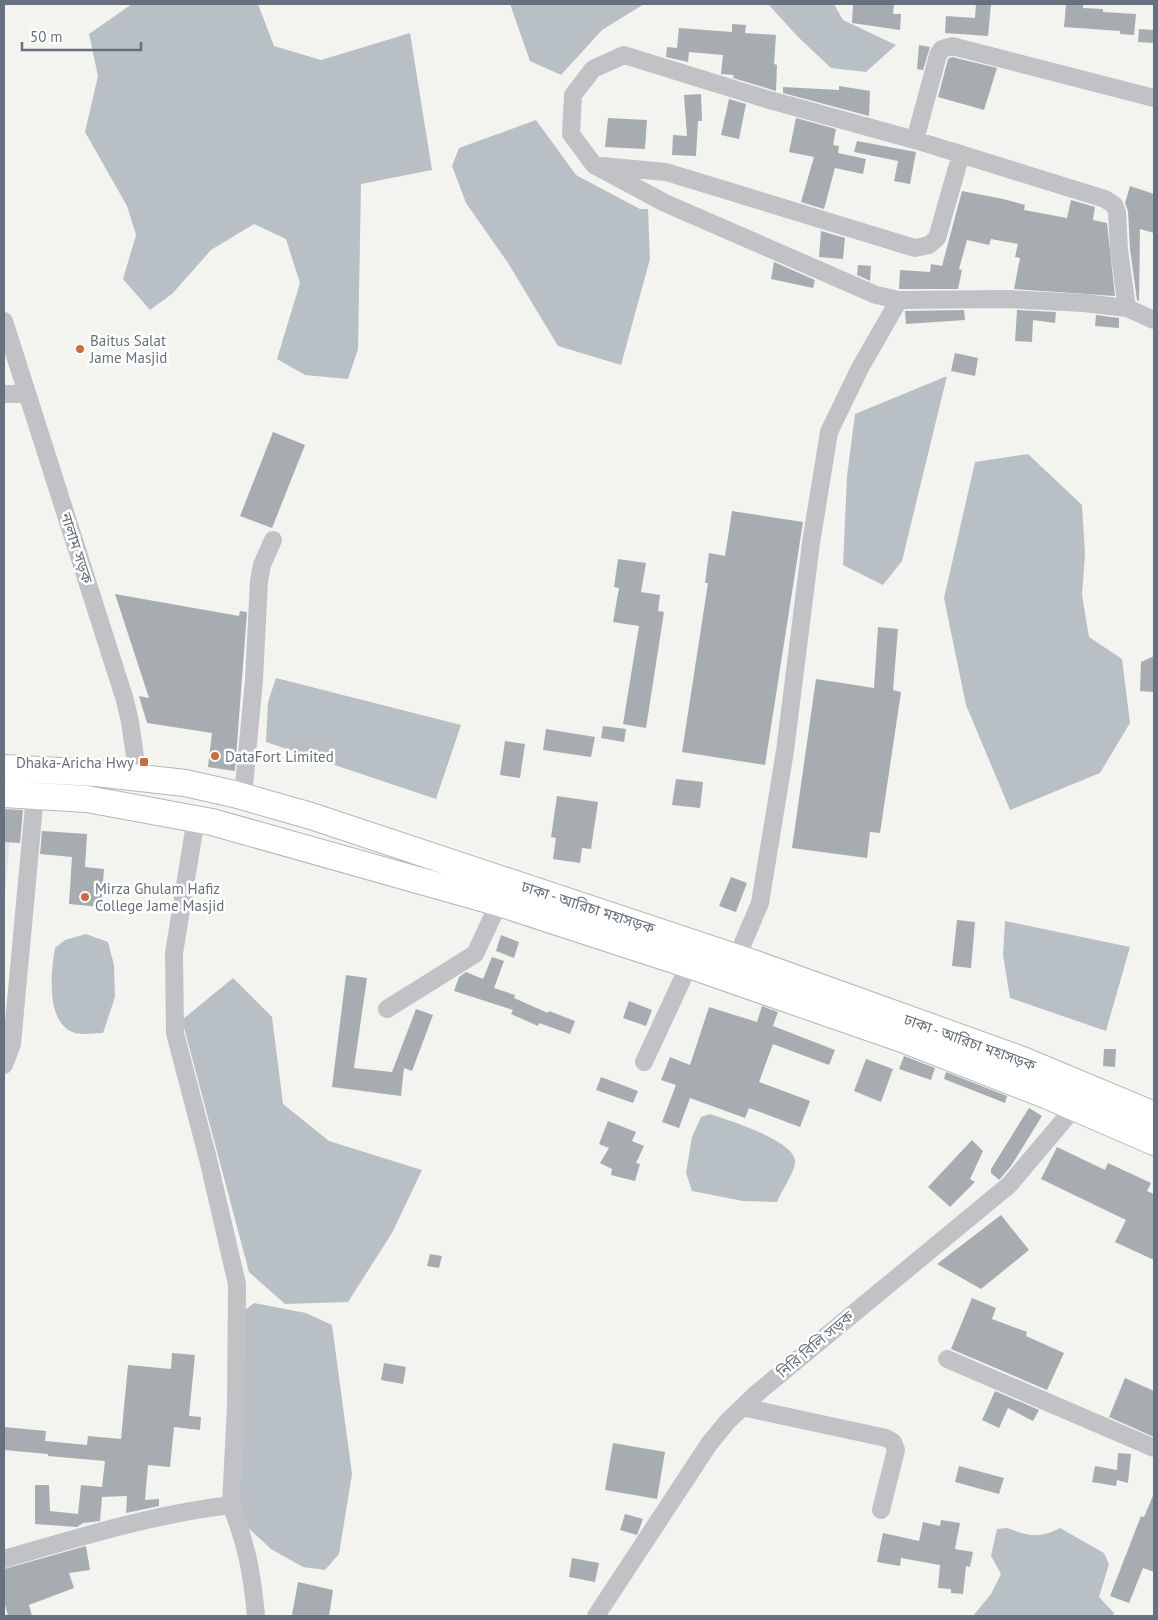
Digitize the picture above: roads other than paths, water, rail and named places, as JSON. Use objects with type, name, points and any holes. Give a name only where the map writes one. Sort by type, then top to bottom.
[{"type":"highway","name":"ঢাকা - আরিচা মহাসড়ক","points":[[4,768],[138,777],[185,783],[243,796],[320,819],[737,957],[1020,1059],[1154,1115]]},
{"type":"highway","points":[[4,794],[87,799],[196,818],[499,903],[689,965],[902,1039],[1075,1107],[1154,1142]]},
{"type":"street","points":[[915,140],[938,56],[942,49],[952,46],[1154,98]]},
{"type":"street","points":[[1127,308],[1114,205],[1105,199],[915,140],[766,99],[624,55],[593,69],[574,95],[571,134],[594,165],[665,203],[860,288],[899,300],[1008,299],[1084,303],[1127,308],[1154,320]]},
{"type":"street","points":[[594,165],[666,172],[915,248],[929,245],[937,238],[961,154]]},
{"type":"street","points":[[737,957],[760,903],[785,751],[811,543],[830,432],[860,368],[899,300]]},
{"type":"street","name":"নালাম সড়ক","points":[[4,321],[125,700],[138,777]]},
{"type":"street","points":[[4,394],[27,394]]},
{"type":"street","points":[[243,796],[254,680],[259,581],[262,565],[273,540]]},
{"type":"street","points":[[4,1065],[12,1044],[35,796]]},
{"type":"street","points":[[196,818],[174,953],[175,1033],[208,1159],[237,1284],[236,1406],[231,1506],[243,1537],[252,1572],[256,1616]]},
{"type":"street","points":[[386,1009],[475,954],[499,903]]},
{"type":"street","points":[[644,1062],[689,965]]},
{"type":"street","name":"নিরি বিলি সড়ক","points":[[596,1616],[709,1444],[742,1407],[879,1291],[1009,1185],[1075,1107]]},
{"type":"street","points":[[947,1359],[1154,1448]]},
{"type":"street","points":[[742,1407],[886,1438],[893,1442],[896,1450],[881,1510]]},
{"type":"street","points":[[4,1560],[89,1534],[203,1509],[231,1506]]},
{"type":"place","name":"Baitus Salat Jame Masjid","points":[[80,349]]},
{"type":"place","name":"DataFort Limited","points":[[215,756]]},
{"type":"place","name":"Dhaka-Aricha Hwy","points":[[144,762]]},
{"type":"place","name":"Mirza Ghulam Hafiz College Jame Masjid","points":[[85,897]]}]
